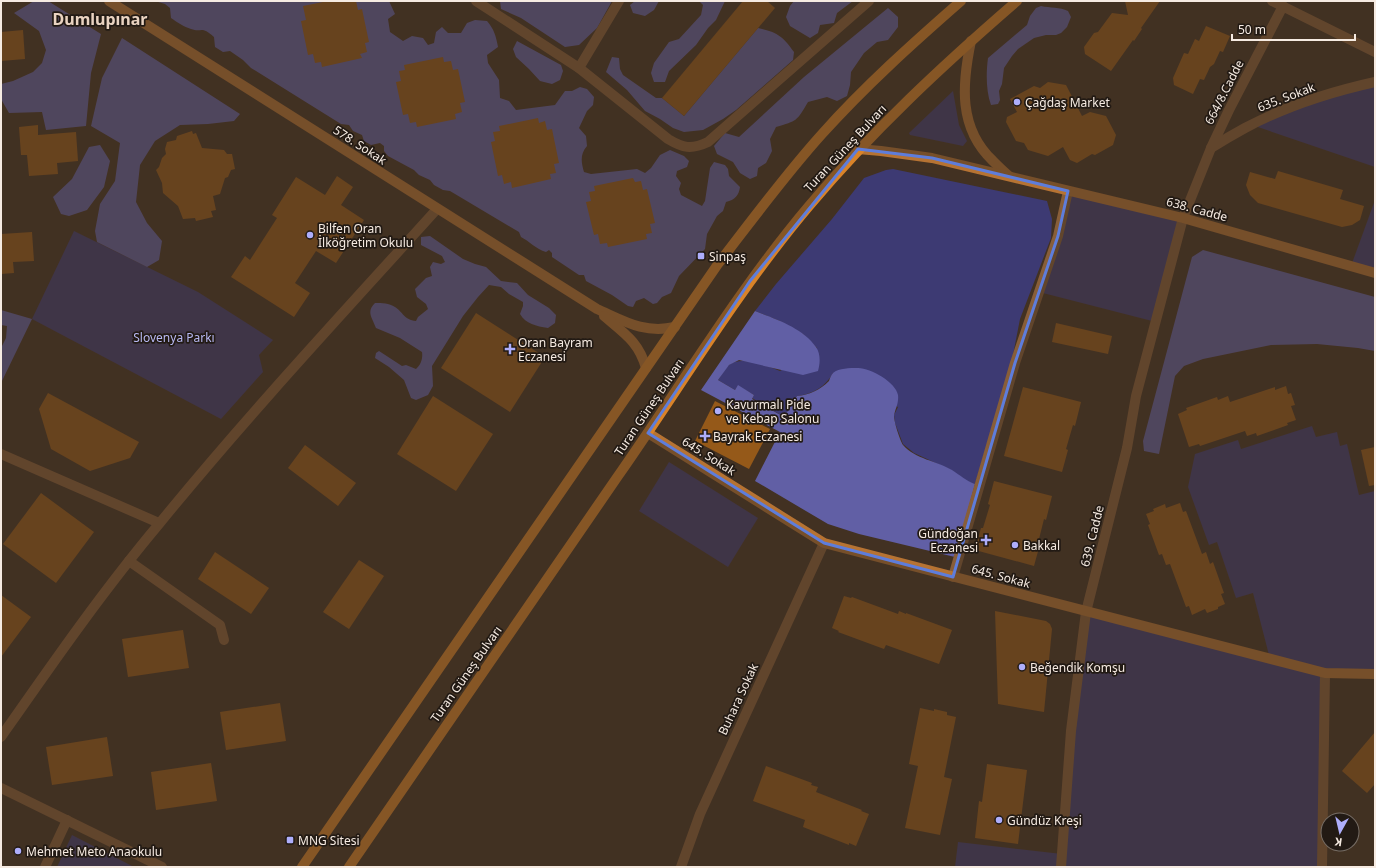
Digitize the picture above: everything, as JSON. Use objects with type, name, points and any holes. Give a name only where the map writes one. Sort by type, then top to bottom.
[{"type":"main road","name":"Turan Güneş Bulvarı","points":[[302,867],[718,264],[778,185],[823,133],[909,47],[960,1]]},
{"type":"main road","name":"Turan Güneş Bulvarı","points":[[349,867],[648,433],[750,281],[808,207],[858,149],[971,41],[1017,1]]},
{"type":"street","points":[[476,1],[579,68],[668,139],[689,148],[708,142],[870,1]]},
{"type":"street","points":[[579,68],[619,1]]},
{"type":"street","points":[[1272,1],[1375,52]]},
{"type":"street","name":"578. Sokak","points":[[111,2],[597,309]]},
{"type":"street","name":"664/8.Cadde","points":[[1183,218],[1211,148],[1229,110],[1284,6]]},
{"type":"street","name":"638. Cadde","points":[[971,41],[967,60],[964,91],[966,116],[982,149],[992,161],[1010,177]]},
{"type":"street","name":"635. Sokak","points":[[1211,148],[1246,127],[1288,108],[1346,88],[1375,82]]},
{"type":"street","name":"638. Cadde","points":[[858,149],[932,158],[1183,218],[1375,273]]},
{"type":"street","points":[[954,577],[1015,362],[1058,236],[1068,191]]},
{"type":"street","points":[[1,737],[71,637],[159,523],[253,412],[437,209]]},
{"type":"street","name":"639. Cadde","points":[[1061,867],[1072,731],[1086,612],[1127,448],[1136,396],[1183,218]]},
{"type":"street","points":[[597,309],[634,326],[642,328],[659,329],[675,327]]},
{"type":"street","points":[[597,309],[637,346],[644,358],[646,368]]},
{"type":"street","name":"645. Sokak","points":[[648,433],[824,543],[1325,673],[1375,674]]},
{"type":"street","points":[[1,454],[159,523]]},
{"type":"street","name":"Buhara Sokak","points":[[681,867],[700,814],[824,543]]},
{"type":"street","points":[[129,561],[220,625],[224,640]]},
{"type":"street","points":[[1322,867],[1325,673]]},
{"type":"street","points":[[1,788],[162,867]]},
{"type":"street","points":[[45,867],[67,820]]},
{"type":"highlighted area","points":[[858,149],[932,158],[1068,191],[1058,236],[1015,363],[953,577],[824,543],[648,433],[750,281]]},
{"type":"green space","points":[[1375,82],[1375,167],[1252,125]]},
{"type":"green space","points":[[953,91],[959,125],[967,141],[963,146],[910,135],[909,133]]},
{"type":"green space","points":[[893,169],[1047,201],[1052,219],[1051,238],[1020,319],[1012,360],[975,484],[967,482],[951,470],[914,453],[903,444],[895,423],[894,415],[898,407],[833,373],[830,378],[818,389],[808,394],[797,396],[784,417],[752,398],[754,395],[738,386],[735,390],[718,380],[728,366],[734,362],[754,362],[780,371],[817,348],[803,334],[780,321],[755,311],[776,284],[832,219],[864,178]]},
{"type":"green space","points":[[1068,191],[1183,218],[1156,322],[1039,292]]},
{"type":"green space","points":[[1375,200],[1375,273],[1351,266]]},
{"type":"green space","name":"Slovenya Parkı","points":[[74,231],[198,292],[273,340],[259,355],[263,372],[221,419],[32,319]]},
{"type":"green space","points":[[1312,426],[1316,437],[1337,432],[1340,446],[1347,444],[1359,495],[1375,491],[1375,674],[1325,673],[1323,812],[1320,812],[1320,852],[1322,852],[1322,867],[955,867],[958,842],[1062,854],[1086,612],[1270,659],[1253,593],[1236,598],[1217,542],[1209,545],[1188,487],[1195,454],[1238,440],[1241,449]]},
{"type":"green space","points":[[669,462],[758,518],[728,567],[639,511]]},
{"type":"green space","points":[[72,835],[134,867],[57,867]]},
{"type":"shaded area","points":[[34,1],[48,1],[101,34],[91,73],[86,126],[46,130],[42,112],[9,113],[1,99],[1,84],[13,81],[33,72],[42,63],[46,50],[39,31],[14,13]]},
{"type":"shaded area","points":[[155,1],[389,1],[395,14],[388,19],[390,32],[403,41],[412,36],[423,38],[428,45],[434,43],[436,32],[442,27],[448,33],[461,33],[467,23],[475,20],[487,21],[494,33],[498,47],[487,55],[488,63],[499,80],[500,98],[509,101],[516,110],[555,105],[565,91],[572,91],[580,87],[587,89],[594,97],[593,105],[587,111],[579,128],[586,136],[587,146],[583,152],[582,158],[584,172],[591,174],[637,169],[645,173],[651,168],[660,155],[670,150],[684,156],[689,161],[687,167],[677,171],[676,176],[681,183],[679,189],[681,195],[702,206],[705,201],[710,168],[714,162],[725,165],[728,169],[729,176],[740,187],[739,192],[736,197],[726,202],[723,211],[717,216],[707,234],[705,249],[679,276],[671,293],[662,297],[657,303],[653,304],[644,298],[636,301],[633,307],[628,306],[612,295],[586,281],[584,275],[579,275],[552,257],[552,253],[549,250],[546,252],[539,249],[521,237],[519,232],[450,191],[443,190],[434,185],[430,180],[388,156],[384,151],[384,146],[380,143],[371,145],[364,141],[362,135],[353,131],[349,125],[341,124],[251,68],[230,51],[223,52],[215,47],[214,37],[210,33],[204,30],[195,30],[186,27],[171,18],[170,8],[165,4]]},
{"type":"shaded area","points":[[500,1],[612,1],[597,28],[579,45],[565,47],[521,18],[501,9]]},
{"type":"shaded area","points":[[635,1],[659,1],[654,10],[645,16],[633,13],[630,5]]},
{"type":"shaded area","points":[[699,1],[725,1],[716,20],[708,28],[696,45],[669,71],[665,82],[654,82],[651,73],[654,63],[669,42],[679,39],[701,15],[703,5]]},
{"type":"shaded area","points":[[794,1],[853,1],[837,13],[834,23],[820,25],[818,33],[810,38],[790,26],[786,17],[790,6]]},
{"type":"shaded area","points":[[1041,6],[1068,11],[1071,17],[1067,27],[1061,33],[1056,35],[1046,35],[1034,38],[1018,49],[1004,68],[1002,84],[999,91],[1000,100],[998,104],[991,105],[987,82],[988,58],[1027,25],[1030,16],[1036,8]]},
{"type":"shaded area","points":[[888,8],[898,17],[898,27],[888,40],[877,42],[864,53],[851,72],[847,96],[837,101],[827,97],[808,102],[799,117],[776,127],[770,139],[772,151],[766,163],[758,168],[757,176],[750,179],[740,173],[733,162],[717,154],[714,146],[725,133],[739,137],[804,77]]},
{"type":"shaded area","points":[[758,28],[775,33],[783,38],[794,52],[793,60],[736,110],[703,130],[684,132],[673,128],[645,111],[627,90],[606,72],[612,57],[619,58],[620,69],[623,75],[656,98],[662,98],[684,116]]},
{"type":"shaded area","points":[[122,38],[240,114],[234,121],[180,125],[155,141],[140,165],[136,202],[147,223],[162,241],[159,260],[147,267],[97,242],[95,231],[100,204],[115,181],[120,143],[91,126],[102,78]]},
{"type":"shaded area","points":[[517,41],[561,65],[563,71],[560,80],[552,84],[540,81],[516,57],[513,49]]},
{"type":"shaded area","points":[[100,145],[110,161],[104,187],[87,210],[69,216],[61,214],[53,197],[72,179],[89,147]]},
{"type":"shaded area","points":[[430,236],[463,259],[486,267],[501,281],[517,283],[528,295],[549,308],[556,315],[555,323],[548,328],[532,324],[525,320],[520,314],[523,302],[509,294],[501,287],[489,285],[463,316],[432,366],[433,386],[428,395],[416,400],[411,398],[404,380],[389,367],[375,358],[376,353],[379,351],[402,366],[406,365],[416,369],[421,361],[422,352],[400,338],[376,328],[370,312],[375,303],[383,303],[395,307],[409,319],[416,321],[418,317],[428,309],[426,304],[417,297],[415,289],[426,278],[432,276],[430,267],[433,262],[441,264],[445,262],[442,256],[421,245],[421,237]]},
{"type":"shaded area","points":[[1203,250],[1375,297],[1375,351],[1317,344],[1271,345],[1203,359],[1184,366],[1175,376],[1159,454],[1144,451],[1143,441],[1192,257]]},
{"type":"shaded area","points":[[1,310],[32,319],[1,383],[1,348],[6,338],[7,326],[1,325]]},
{"type":"shaded area","points":[[755,311],[797,329],[811,340],[819,353],[820,362],[818,371],[803,375],[739,360],[729,365],[718,380],[735,390],[738,385],[754,395],[752,399],[784,417],[797,396],[810,393],[826,384],[833,373],[838,370],[862,368],[887,380],[896,390],[898,395],[894,419],[903,445],[914,454],[946,467],[975,484],[955,557],[859,534],[828,524],[755,481],[780,432],[701,390]]},
{"type":"building","points":[[328,1],[356,1],[358,10],[362,9],[369,42],[365,43],[367,52],[360,54],[362,58],[322,67],[321,62],[315,63],[313,54],[308,55],[301,21],[306,20],[303,6]]},
{"type":"building","points":[[743,1],[767,1],[775,8],[684,116],[662,98]]},
{"type":"building","points":[[1125,1],[1160,1],[1141,28],[1142,29],[1134,41],[1133,40],[1111,71],[1085,54],[1084,47],[1094,33],[1098,32],[1112,13],[1128,15]]},
{"type":"building","points":[[1206,26],[1230,36],[1223,52],[1220,51],[1204,80],[1200,79],[1193,94],[1174,85],[1173,78],[1184,53],[1188,54],[1195,39],[1199,41]]},
{"type":"building","points":[[23,30],[25,59],[1,61],[1,32]]},
{"type":"building","points":[[443,57],[444,62],[451,61],[453,70],[458,69],[465,102],[460,103],[462,112],[455,114],[456,119],[417,127],[416,122],[410,123],[408,114],[403,115],[396,82],[401,81],[399,71],[405,70],[404,65]]},
{"type":"building","points":[[1048,82],[1066,85],[1082,116],[1090,112],[1106,116],[1116,135],[1113,145],[1095,155],[1092,154],[1077,163],[1070,160],[1063,147],[1048,156],[1028,150],[1024,143],[1016,141],[1006,122],[1007,117],[1017,112],[1010,99],[1034,86],[1040,88]]},
{"type":"building","points":[[538,118],[539,123],[545,121],[547,130],[552,129],[559,163],[554,164],[556,173],[550,174],[551,179],[512,188],[511,182],[504,184],[502,175],[498,176],[491,142],[495,141],[493,132],[500,131],[499,126]]},
{"type":"building","points":[[38,125],[38,135],[76,132],[78,161],[57,163],[58,174],[29,176],[27,155],[21,155],[19,127]]},
{"type":"building","points":[[192,131],[193,134],[196,133],[202,148],[224,150],[227,154],[232,154],[235,169],[231,170],[228,177],[225,178],[220,194],[213,196],[216,210],[211,211],[213,217],[196,221],[195,218],[183,219],[178,206],[163,193],[162,183],[156,170],[159,167],[162,158],[166,154],[165,149],[167,142],[176,140],[177,136]]},
{"type":"building","points":[[1278,171],[1343,190],[1340,199],[1364,206],[1360,220],[1352,225],[1342,227],[1258,203],[1250,195],[1246,185],[1250,172],[1275,179]]},
{"type":"building","name":"Bilfen Oran İlköğretim Okulu","points":[[337,176],[353,187],[341,205],[364,220],[336,263],[316,251],[295,283],[310,293],[294,317],[231,277],[245,256],[250,260],[277,218],[272,215],[296,177],[325,195]]},
{"type":"building","points":[[633,178],[635,182],[641,181],[643,190],[647,189],[655,223],[650,224],[652,233],[646,234],[647,239],[608,247],[607,243],[600,244],[598,234],[594,235],[586,202],[591,201],[589,192],[595,191],[594,186]]},
{"type":"building","points":[[32,232],[34,261],[13,262],[14,273],[1,274],[1,234]]},
{"type":"building","points":[[476,313],[545,357],[510,412],[441,368]]},
{"type":"building","points":[[1056,323],[1112,336],[1108,354],[1052,342]]},
{"type":"building","points":[[1286,386],[1288,394],[1291,393],[1295,405],[1291,406],[1296,420],[1287,423],[1288,425],[1257,436],[1256,433],[1247,436],[1245,431],[1200,446],[1199,444],[1189,447],[1178,414],[1187,410],[1186,408],[1217,397],[1218,400],[1228,396],[1230,402],[1275,387],[1275,390]]},
{"type":"building","points":[[1023,387],[1081,402],[1075,426],[1073,425],[1066,449],[1068,450],[1062,472],[1004,456]]},
{"type":"building","points":[[48,393],[139,442],[130,458],[90,471],[51,449],[39,409]]},
{"type":"building","points":[[433,396],[493,434],[456,491],[397,454]]},
{"type":"building","points":[[715,401],[770,429],[749,469],[695,441]]},
{"type":"building","points":[[305,445],[356,483],[338,506],[288,468]]},
{"type":"building","points":[[1375,447],[1375,485],[1369,486],[1361,450]]},
{"type":"building","points":[[994,481],[1052,496],[1046,520],[1044,519],[1038,543],[1040,544],[1034,566],[975,550],[981,528],[983,528],[990,505],[988,504]]},
{"type":"building","points":[[41,493],[94,532],[56,583],[3,544]]},
{"type":"building","points":[[1180,503],[1183,512],[1186,511],[1202,554],[1206,552],[1210,564],[1213,562],[1224,593],[1221,594],[1225,604],[1218,607],[1218,609],[1207,613],[1205,609],[1192,615],[1189,606],[1186,607],[1170,564],[1166,565],[1162,554],[1159,555],[1148,525],[1150,524],[1146,514],[1154,511],[1153,509],[1165,504],[1166,508]]},
{"type":"building","points":[[215,552],[269,588],[251,614],[198,579]]},
{"type":"building","points":[[359,560],[384,576],[349,629],[323,612]]},
{"type":"building","points":[[1,595],[31,617],[1,657]]},
{"type":"building","points":[[844,596],[852,597],[898,614],[899,611],[906,613],[952,630],[939,664],[886,645],[884,649],[838,632],[839,631],[832,628]]},
{"type":"building","points":[[995,611],[1046,621],[1050,624],[1052,629],[1044,712],[998,704]]},
{"type":"building","points":[[183,630],[189,668],[128,677],[122,639]]},
{"type":"building","points":[[280,703],[286,741],[226,750],[220,712]]},
{"type":"building","points":[[920,708],[947,712],[947,715],[956,717],[944,777],[952,779],[940,835],[905,828],[918,766],[909,764]]},
{"type":"building","points":[[1375,732],[1375,784],[1367,793],[1342,771]]},
{"type":"building","points":[[107,737],[113,776],[52,785],[46,747]]},
{"type":"building","points":[[211,763],[217,801],[156,810],[151,772]]},
{"type":"building","name":"Gündüz Kreşi","points":[[987,764],[1027,770],[1018,844],[975,838],[979,801],[982,802]]},
{"type":"building","points":[[766,766],[812,783],[811,785],[818,787],[816,792],[869,814],[856,846],[849,843],[849,845],[803,827],[805,820],[753,801]]},
{"type":"place","name":"Çağdaş Market","points":[[1017,102]]},
{"type":"place","name":"Bilfen Oran İlköğretim Okulu","points":[[310,235]]},
{"type":"place","name":"Sinpaş","points":[[701,256]]},
{"type":"place","name":"Oran Bayram Eczanesi","points":[[510,349]]},
{"type":"place","name":"Kavurmalı Pide ve Kebap Salonu","points":[[718,411]]},
{"type":"place","name":"Bayrak Eczanesi","points":[[705,436]]},
{"type":"place","name":"Gündoğan Eczanesi","points":[[986,540]]},
{"type":"place","name":"Bakkal","points":[[1015,545]]},
{"type":"place","name":"Beğendik Komşu","points":[[1022,667]]},
{"type":"place","name":"Gündüz Kreşi","points":[[999,820]]},
{"type":"place","name":"MNG Sitesi","points":[[290,840]]},
{"type":"place","name":"Mehmet Meto Anaokulu","points":[[18,851]]},
{"type":"district","name":"Dumlupınar","points":[[100,19]]}]
